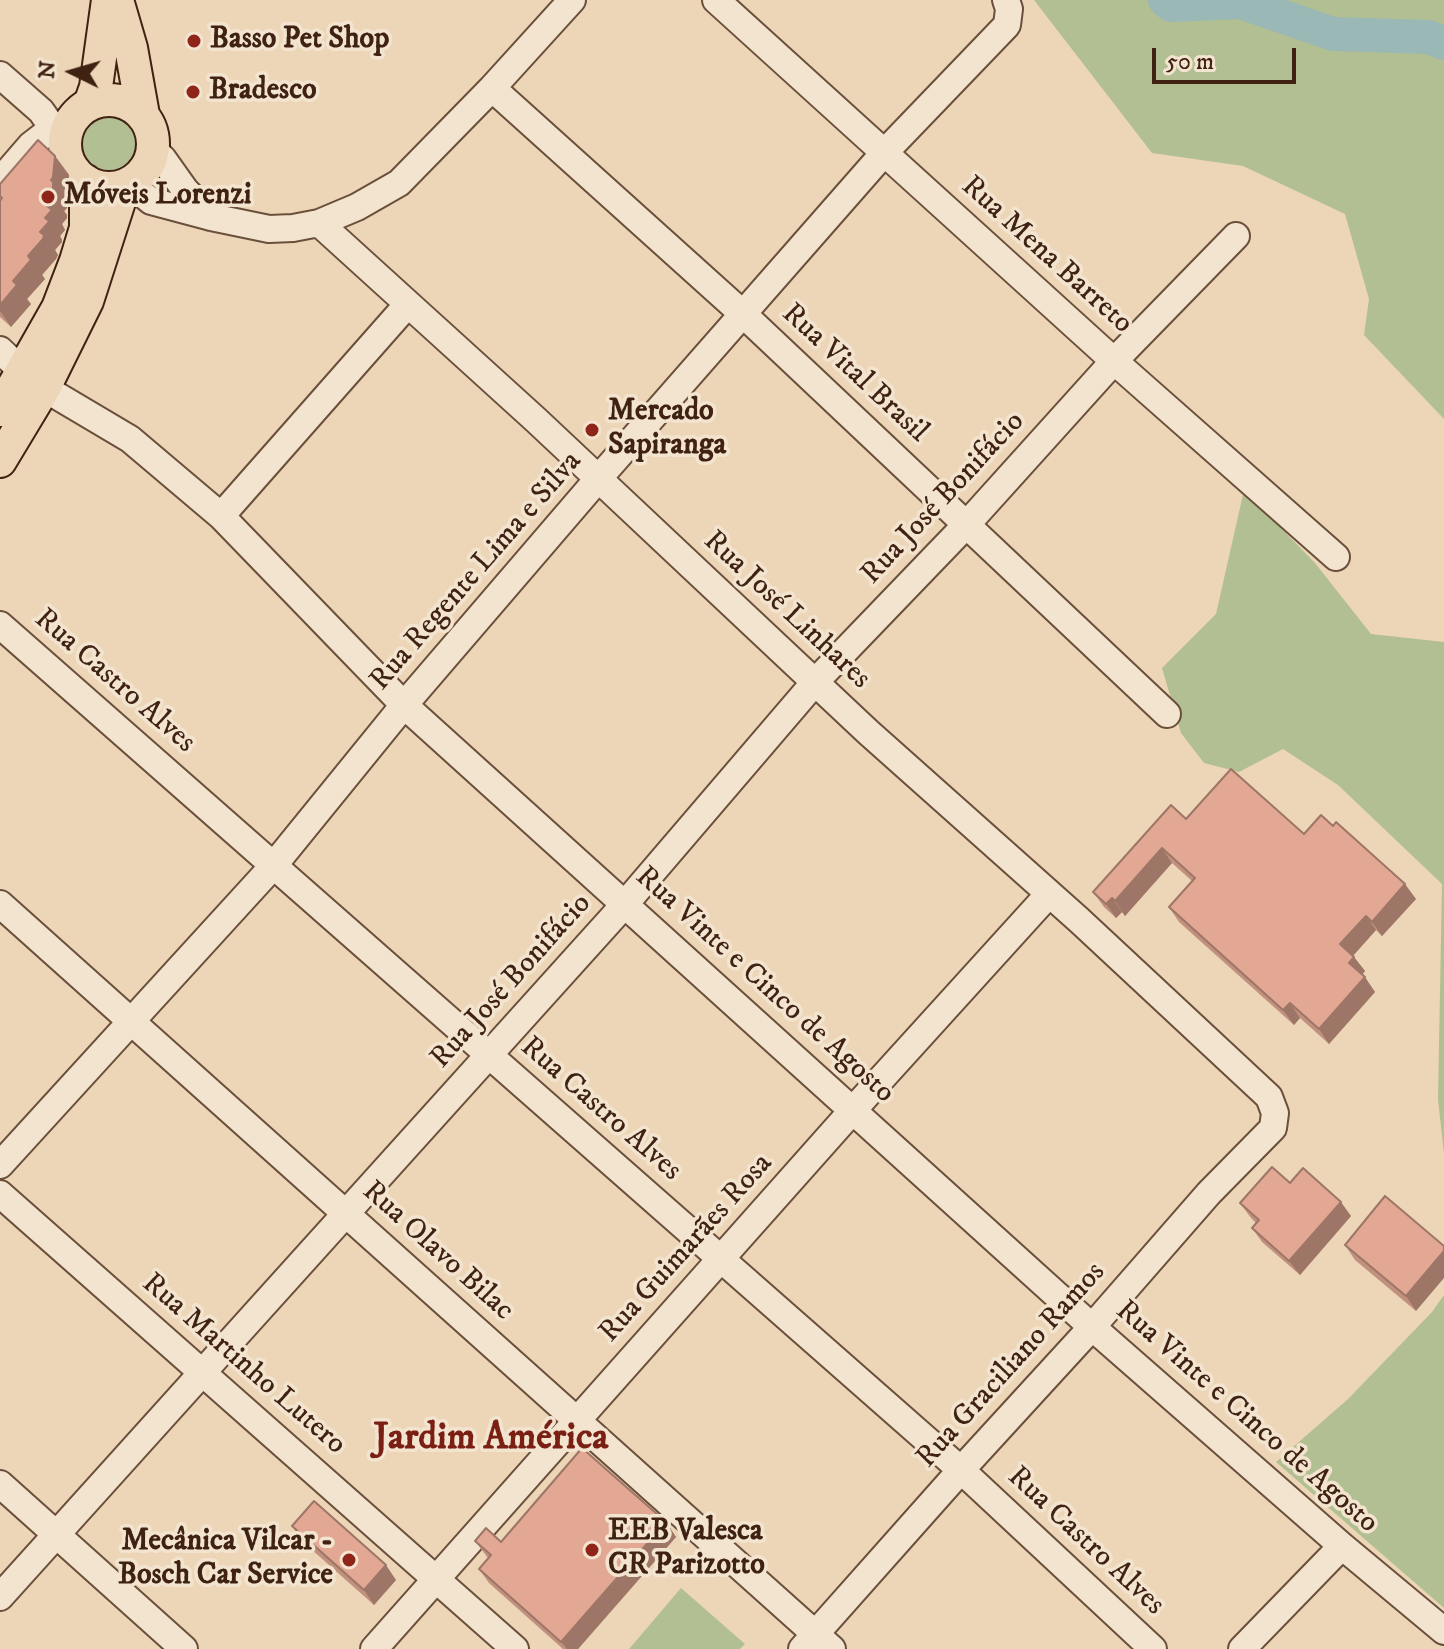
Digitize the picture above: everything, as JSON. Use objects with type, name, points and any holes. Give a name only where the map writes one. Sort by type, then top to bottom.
[{"type":"main road","points":[[108,0],[96,87],[71,119],[66,149],[76,173],[98,187],[111,188],[127,185],[141,175],[153,150],[153,137],[143,115],[131,48],[117,0]]},
{"type":"main road","points":[[71,119],[104,100],[118,100],[143,115]]},
{"type":"main road","points":[[0,410],[58,308],[76,261],[86,228],[86,181]]},
{"type":"main road","points":[[0,461],[23,370],[87,301],[127,185]]},
{"type":"street","points":[[127,185],[151,201],[269,229],[319,223],[357,207],[399,183],[572,0]]},
{"type":"street","name":"Rua Mena Barreto","points":[[716,0],[1114,361],[1336,557]]},
{"type":"street","name":"Rua Regente Lima e Silva","points":[[0,1165],[274,865],[404,705],[598,479],[1007,13]]},
{"type":"street","points":[[0,75],[41,111],[71,119]]},
{"type":"street","name":"Rua Vital Brasil","points":[[492,88],[743,314],[1167,714]]},
{"type":"street","points":[[0,181],[31,145],[71,119]]},
{"type":"street","points":[[153,150],[211,217]]},
{"type":"street","name":"Rua José Linhares","points":[[319,223],[1269,1097],[1275,1113],[1273,1128]]},
{"type":"street","name":"Rua José Bonifácio","points":[[0,1597],[625,904],[815,682],[967,524],[1114,361],[1236,236]]},
{"type":"street","points":[[221,516],[408,304]]},
{"type":"street","name":"Rua Vinte e Cinco de Agosto","points":[[23,370],[130,439],[221,516],[404,705],[1092,1327],[1444,1631]]},
{"type":"street","name":"Rua Castro Alves","points":[[0,625],[961,1470],[1153,1649]]},
{"type":"street","name":"Rua Guimarães Rosa","points":[[374,1649],[1049,894]]},
{"type":"street","name":"Rua Olavo Bilac","points":[[0,904],[577,1421],[816,1644]]},
{"type":"street","name":"Rua Graciliano Ramos","points":[[816,1644],[961,1470],[1209,1193],[1273,1128]]},
{"type":"street","name":"Rua Martinho Lutero","points":[[0,1194],[515,1649]]},
{"type":"street","points":[[0,1484],[184,1649]]},
{"type":"street","points":[[1242,1649],[1342,1546]]},
{"type":"green space","points":[[1034,0],[1444,0],[1444,419],[1364,335],[1369,299],[1345,214],[1243,166],[1152,153]]},
{"type":"green space","points":[[109,115],[130,123],[138,144],[130,165],[109,173],[88,165],[80,144],[88,123]]},
{"type":"green space","points":[[1244,490],[1315,563],[1371,634],[1444,642],[1444,1154],[1438,1099],[1442,884],[1338,785],[1283,749],[1239,772],[1204,763],[1181,733],[1162,668],[1216,614]]},
{"type":"green space","points":[[1444,1295],[1444,1608],[1276,1462],[1348,1399],[1432,1312]]},
{"type":"green space","points":[[681,1588],[745,1644],[740,1649],[629,1649]]},
{"type":"building","points":[[38,140],[55,156],[51,180],[53,189],[50,193],[53,198],[47,206],[52,210],[45,218],[48,223],[40,232],[44,235],[43,239],[28,256],[31,260],[13,281],[17,285],[0,305],[0,184]]},
{"type":"building","points":[[1231,769],[1304,834],[1321,815],[1333,826],[1336,822],[1405,884],[1372,922],[1366,916],[1340,944],[1354,957],[1349,963],[1365,977],[1319,1029],[1290,1003],[1283,1010],[1169,907],[1195,878],[1162,848],[1115,901],[1112,898],[1106,904],[1093,892],[1171,805],[1186,819]]},
{"type":"building","points":[[1272,1167],[1290,1183],[1303,1168],[1341,1202],[1289,1261],[1252,1228],[1259,1220],[1240,1203]]},
{"type":"building","points":[[1385,1196],[1444,1246],[1444,1251],[1406,1296],[1345,1245]]},
{"type":"building","points":[[582,1448],[666,1522],[561,1642],[479,1569],[491,1555],[475,1541],[486,1528],[501,1542]]},
{"type":"building","name":"Mecânica Vilcar - Bosch Car Service","points":[[314,1501],[386,1565],[364,1590],[292,1526]]},
{"type":"waterway","points":[[1165,0],[1171,5],[1240,2],[1333,34],[1428,37],[1444,43]]},
{"type":"place","name":"Basso Pet Shop","points":[[194,41]]},
{"type":"place","name":"Bradesco","points":[[193,92]]},
{"type":"place","name":"Móveis Lorenzi","points":[[48,197]]},
{"type":"place","name":"Mercado Sapiranga","points":[[592,430]]},
{"type":"place","name":"EEB Valesca CR Parizotto","points":[[592,1550]]},
{"type":"place","name":"Mecânica Vilcar - Bosch Car Service","points":[[349,1560]]},
{"type":"district","name":"Jardim América","points":[[491,1440]]}]
